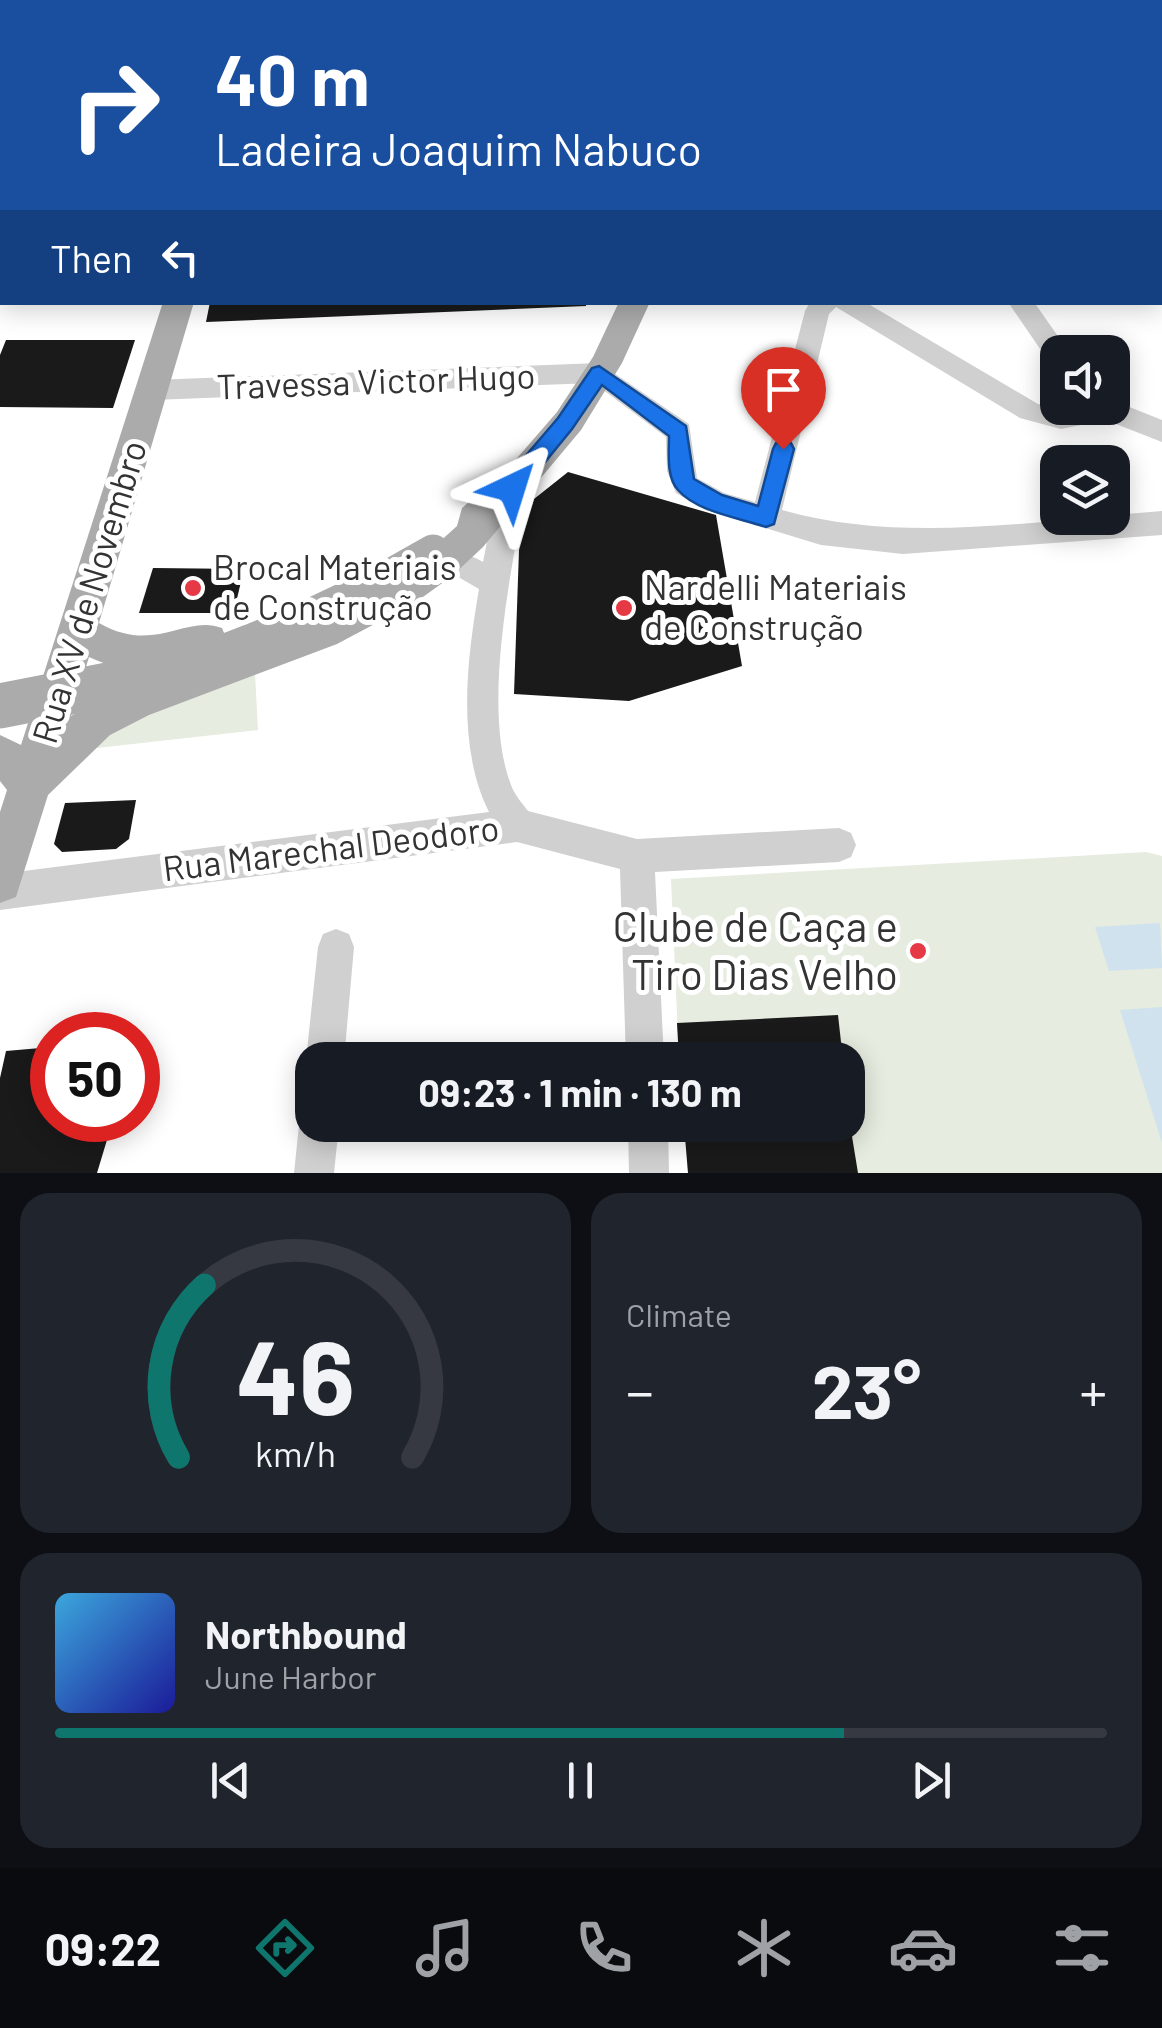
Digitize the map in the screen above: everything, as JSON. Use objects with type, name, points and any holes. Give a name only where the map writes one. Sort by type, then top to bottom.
[{"type":"main road","name":"Rua XV de Novembro","points":[[1,880],[15,770],[78,630],[178,305]]},
{"type":"main road","points":[[15,770],[130,704],[308,638],[400,590],[436,558],[478,529],[565,424],[599,373],[634,305]]},
{"type":"main road","points":[[78,630],[117,652],[172,654],[352,579],[503,496]]},
{"type":"main road","points":[[0,706],[77,694],[228,655],[337,608],[436,558]]},
{"type":"main road","points":[[230,631],[308,638]]},
{"type":"main road","points":[[130,704],[172,654]]},
{"type":"street","points":[[766,518],[817,311],[823,305]]},
{"type":"street","points":[[850,305],[1028,410],[1040,413]]},
{"type":"street","points":[[1022,305],[1044,335]]},
{"type":"street","name":"Travessa Victor Hugo","points":[[154,390],[599,373]]},
{"type":"street","points":[[599,373],[679,432],[681,471],[686,485],[716,502],[766,518],[834,535],[903,542],[1162,523]]},
{"type":"street","points":[[1130,418],[1162,431]]},
{"type":"street","points":[[503,496],[486,725],[495,789],[517,825]]},
{"type":"street","points":[[436,558],[465,566],[494,583]]},
{"type":"street","name":"Rua Marechal Deodoro","points":[[1,880],[517,825],[637,856],[839,846]]},
{"type":"street","points":[[637,856],[644,1042]]},
{"type":"street","points":[[327,1042],[336,947]]},
{"type":"street","points":[[314,1173],[317,1142]]},
{"type":"street","points":[[649,1142],[650,1173]]},
{"type":"shaded area","points":[[255,674],[258,730],[79,750],[91,730]]},
{"type":"shaded area","name":"Clube de Caça e Tiro Dias Velho","points":[[1146,852],[1162,856],[1162,1173],[688,1173],[685,1142],[865,1142],[865,1042],[678,1042],[671,879]]},
{"type":"water","points":[[1160,923],[1162,968],[1109,971],[1095,927]]},
{"type":"water","points":[[1162,1007],[1162,1143],[1120,1010]]},
{"type":"building","points":[[209,305],[586,305],[586,306],[206,322]]},
{"type":"building","points":[[6,340],[135,340],[113,408],[0,407],[0,355]]},
{"type":"building","name":"Nardelli Materiais de Construção","points":[[568,472],[716,515],[742,666],[629,701],[514,694],[519,550],[534,499]]},
{"type":"building","name":"Brocal Materiais de Construção","points":[[153,568],[244,569],[235,607],[224,613],[139,613]]},
{"type":"building","points":[[136,800],[129,839],[116,849],[62,852],[54,844],[65,803]]},
{"type":"building","points":[[838,1015],[841,1042],[678,1042],[677,1023]]},
{"type":"building","points":[[30,1049],[30,1142],[106,1142],[97,1173],[0,1173],[0,1078],[6,1051]]},
{"type":"building","points":[[685,1142],[853,1142],[858,1173],[688,1173]]},
{"type":"place","name":"Brocal Materiais de Construção","points":[[193,588]]},
{"type":"place","name":"Nardelli Materiais de Construção","points":[[624,608]]},
{"type":"place","name":"Clube de Caça e Tiro Dias Velho","points":[[918,951]]},
{"type":"route","points":[[512,488],[565,424],[599,373],[679,432],[681,471],[686,485],[698,495],[766,518],[783,449]]}]
